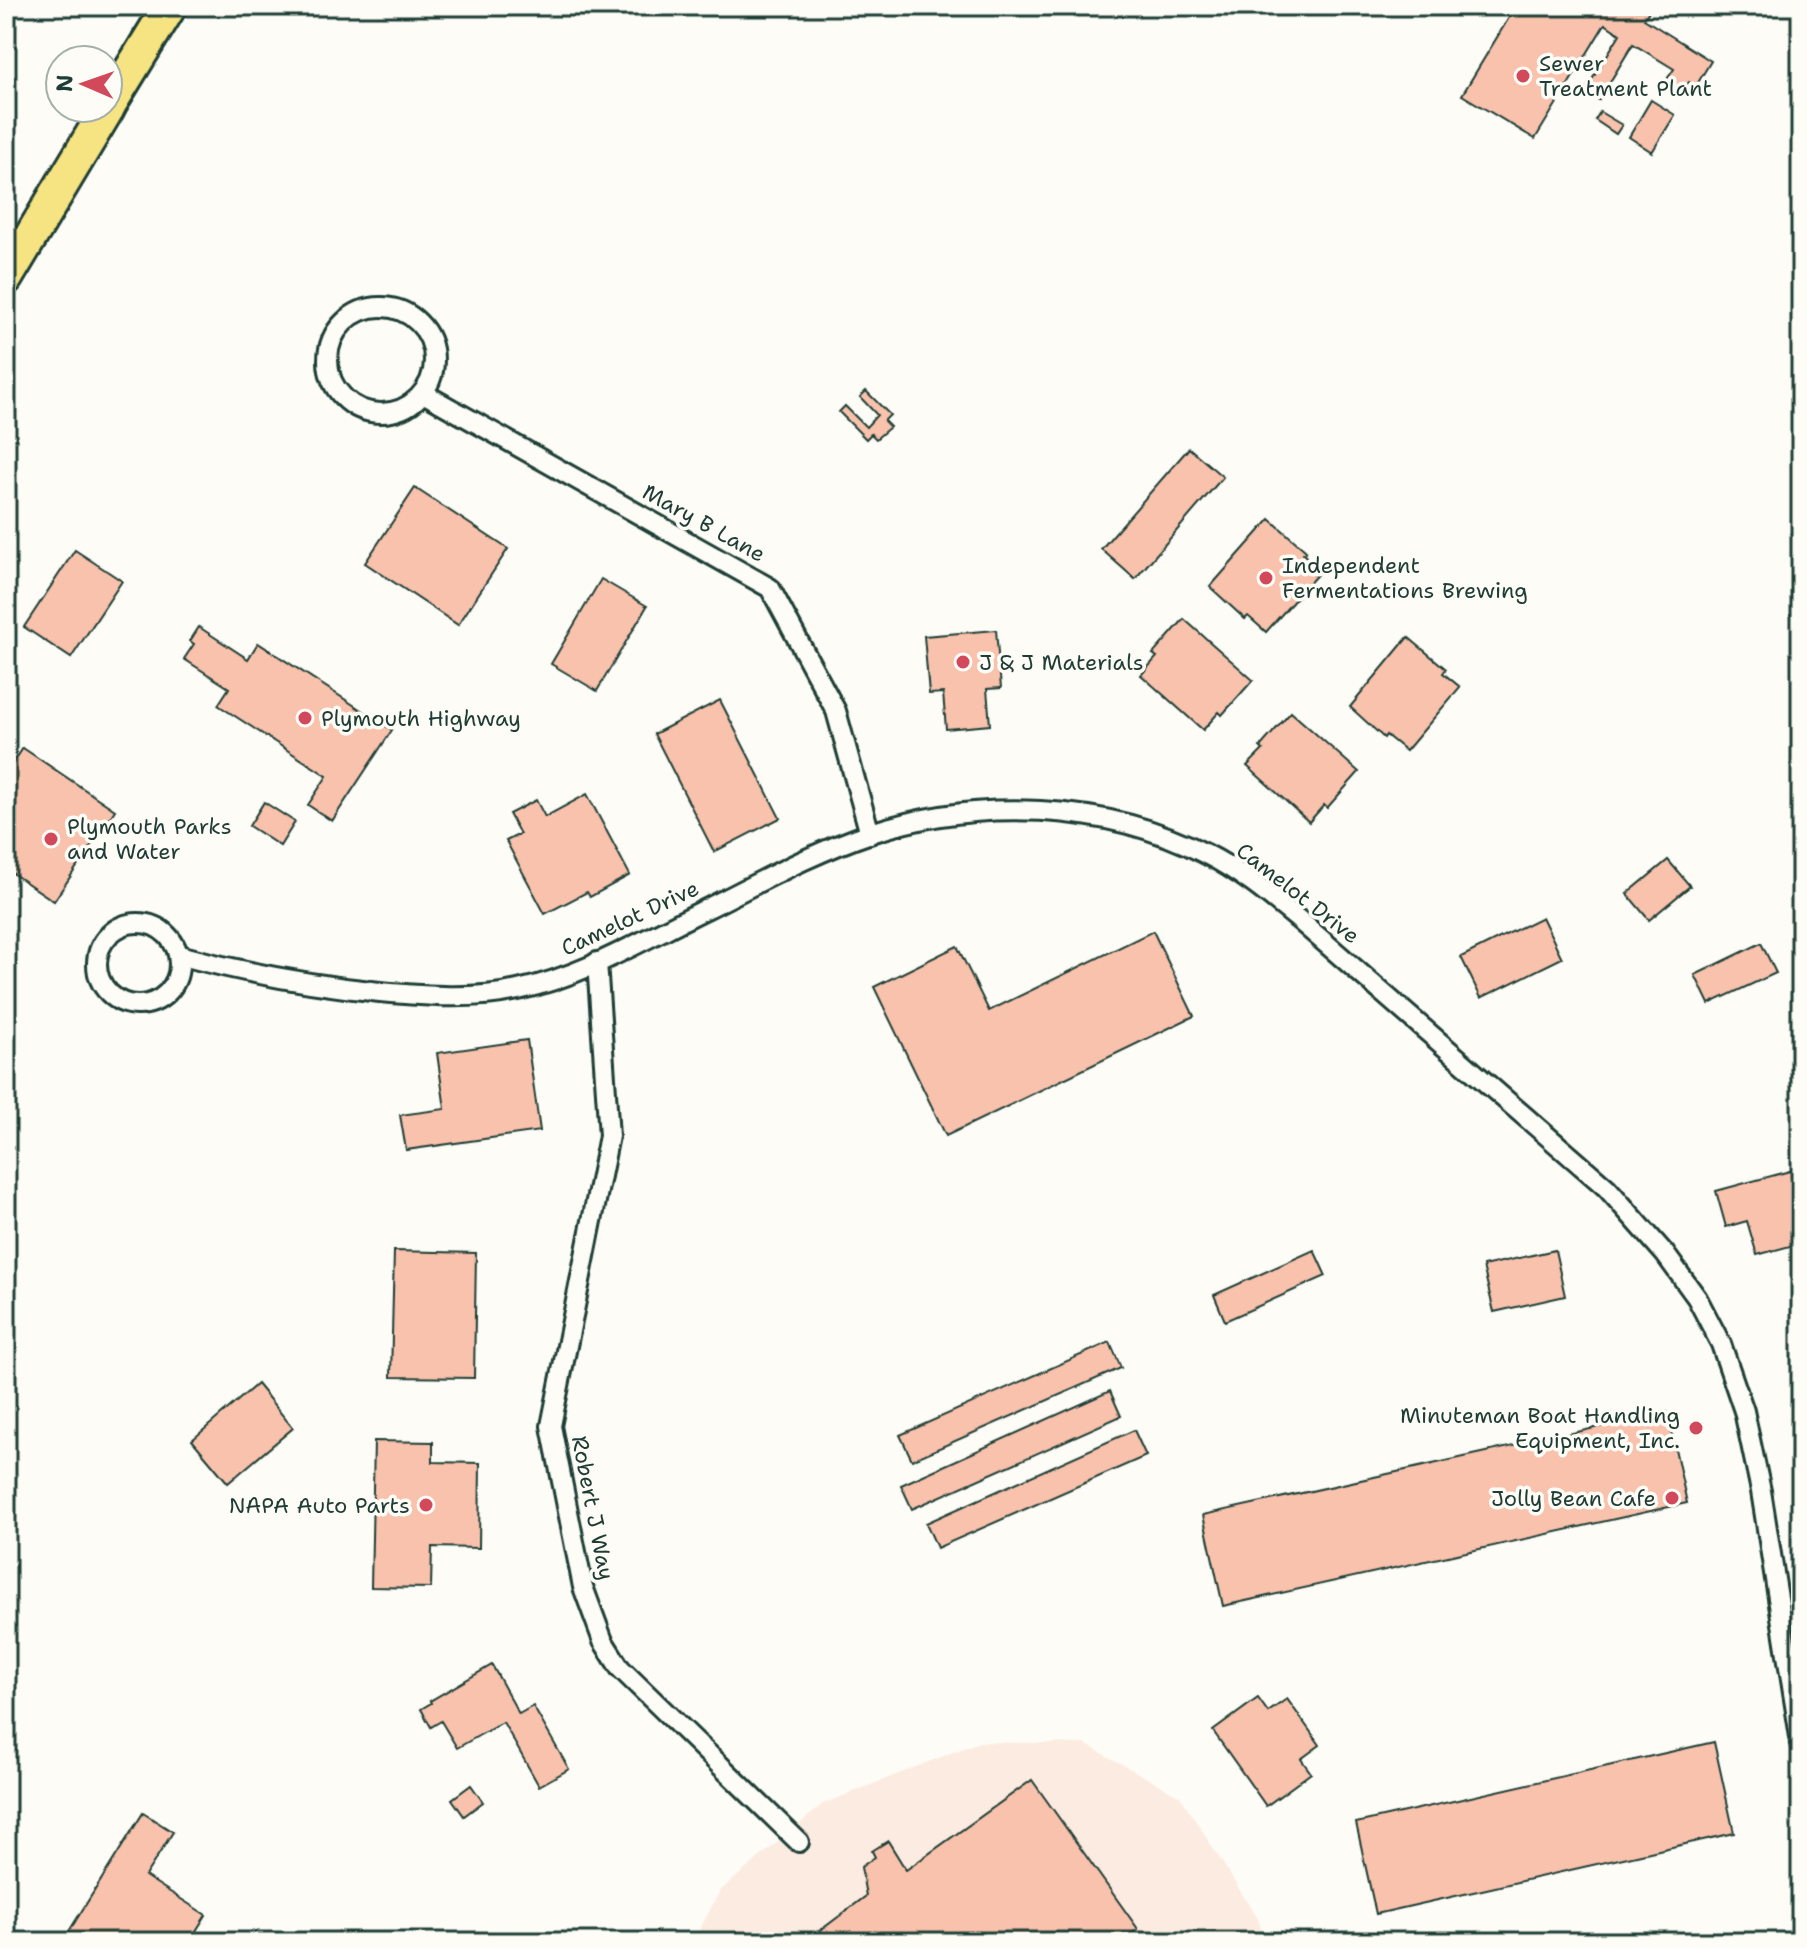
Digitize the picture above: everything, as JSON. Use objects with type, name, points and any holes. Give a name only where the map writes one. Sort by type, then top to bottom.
[{"type":"highway","points":[[124,82],[170,6]]},
{"type":"highway","points":[[6,278],[98,124]]},
{"type":"street","points":[[380,306],[397,309],[412,317],[425,329],[432,345],[432,378],[423,393],[410,406],[393,413],[375,414],[350,404],[332,383],[327,366],[329,347],[336,331],[348,317],[380,306]]},
{"type":"street","name":"Mary B Lane","points":[[423,393],[770,588],[836,711],[870,834]]},
{"type":"street","name":"Camelot Drive","points":[[179,955],[285,980],[439,997],[481,996],[520,990],[597,962],[832,847],[945,815],[983,810],[1024,810],[1117,823],[1163,835],[1203,852],[1253,883],[1299,920],[1607,1188],[1687,1282],[1733,1373],[1755,1461],[1795,1659],[1801,1743]]},
{"type":"street","points":[[138,923],[164,932],[179,955],[176,981],[169,992],[158,1001],[146,1005],[120,1001],[101,983],[97,970],[103,943],[112,932],[138,923]]},
{"type":"street","name":"Robert J Way","points":[[597,962],[609,1136],[551,1426],[583,1587],[603,1641],[620,1668],[799,1842]]},
{"type":"shaded area","points":[[979,1742],[1085,1744],[1180,1796],[1258,1919],[1265,1942],[693,1942],[720,1891],[823,1804]]},
{"type":"building","name":"Sewer Treatment Plant","points":[[1516,6],[1652,6],[1644,19],[1711,61],[1696,86],[1689,82],[1683,93],[1665,82],[1674,69],[1633,44],[1599,100],[1585,91],[1620,34],[1605,24],[1535,139],[1462,95]]},
{"type":"building","points":[[1651,100],[1675,115],[1652,152],[1629,137]]},
{"type":"building","points":[[1600,112],[1622,125],[1616,134],[1595,120]]},
{"type":"building","points":[[866,391],[890,415],[884,421],[890,427],[876,439],[871,434],[866,439],[839,412],[845,406],[866,427],[877,415],[860,397]]},
{"type":"building","points":[[1189,448],[1223,477],[1135,579],[1101,549]]},
{"type":"building","points":[[415,488],[508,549],[458,625],[365,563]]},
{"type":"building","name":"Independent Fermentations Brewing","points":[[1270,519],[1306,551],[1303,554],[1321,570],[1266,632],[1248,616],[1245,619],[1210,587]]},
{"type":"building","points":[[75,550],[122,581],[71,658],[24,627]]},
{"type":"building","points":[[601,579],[647,606],[597,691],[551,664]]},
{"type":"building","points":[[1184,619],[1253,680],[1222,715],[1219,712],[1203,730],[1141,675],[1157,657],[1153,654]]},
{"type":"building","name":"Plymouth Highway","points":[[199,627],[248,659],[258,643],[392,730],[332,821],[308,805],[327,776],[218,705],[229,688],[184,659],[194,644],[190,641]]},
{"type":"building","name":"J & J Materials","points":[[996,630],[1001,688],[987,689],[990,725],[946,729],[943,693],[929,694],[924,636]]},
{"type":"building","points":[[1408,637],[1446,669],[1443,673],[1460,687],[1406,751],[1386,735],[1384,738],[1350,707]]},
{"type":"building","points":[[720,700],[780,818],[714,852],[654,734]]},
{"type":"building","points":[[1291,712],[1359,772],[1327,808],[1324,805],[1309,822],[1247,766]]},
{"type":"building","name":"Plymouth Parks and Water","points":[[23,748],[115,810],[54,901],[6,869],[6,774]]},
{"type":"building","points":[[587,794],[630,875],[590,897],[587,892],[545,914],[506,841],[520,834],[509,814],[536,800],[545,817]]},
{"type":"building","points":[[264,802],[295,822],[280,846],[249,826]]},
{"type":"building","points":[[1668,860],[1690,886],[1649,920],[1627,894]]},
{"type":"building","points":[[1542,917],[1562,958],[1481,998],[1461,957]]},
{"type":"building","points":[[1153,931],[1194,1016],[946,1136],[874,987],[957,946],[989,1011]]},
{"type":"building","points":[[1761,943],[1776,973],[1709,1004],[1695,975]]},
{"type":"building","points":[[527,1040],[540,1131],[406,1150],[400,1115],[445,1109],[437,1053]]},
{"type":"building","points":[[1801,1168],[1801,1243],[1757,1255],[1747,1221],[1726,1227],[1716,1191]]},
{"type":"building","points":[[1314,1250],[1326,1276],[1225,1321],[1214,1295]]},
{"type":"building","points":[[1555,1250],[1565,1296],[1494,1312],[1483,1266]]},
{"type":"building","points":[[394,1251],[476,1253],[474,1378],[391,1377]]},
{"type":"building","points":[[1110,1342],[1121,1368],[912,1460],[900,1435]]},
{"type":"building","points":[[257,1384],[293,1428],[228,1483],[192,1440]]},
{"type":"building","points":[[1110,1391],[1121,1416],[912,1509],[901,1485]]},
{"type":"building","points":[[1667,1412],[1687,1503],[1223,1606],[1203,1515]]},
{"type":"building","points":[[1134,1430],[1146,1456],[937,1548],[926,1523]]},
{"type":"building","name":"NAPA Auto Parts","points":[[374,1441],[433,1442],[433,1462],[480,1463],[479,1548],[432,1547],[431,1588],[371,1587]]},
{"type":"building","points":[[492,1665],[519,1714],[533,1706],[569,1769],[539,1786],[503,1722],[457,1748],[441,1721],[431,1727],[421,1709]]},
{"type":"building","points":[[1258,1698],[1268,1712],[1287,1699],[1320,1745],[1301,1759],[1311,1773],[1266,1806],[1213,1731]]},
{"type":"building","points":[[1714,1742],[1734,1833],[1376,1914],[1356,1823]]},
{"type":"building","points":[[1032,1780],[1138,1929],[1119,1942],[805,1942],[866,1896],[861,1867],[875,1857],[872,1851],[888,1841],[906,1870]]},
{"type":"building","points":[[471,1785],[483,1802],[464,1816],[452,1799]]},
{"type":"building","points":[[143,1813],[173,1832],[145,1876],[206,1915],[189,1942],[83,1942],[68,1933]]},
{"type":"place","name":"Sewer Treatment Plant","points":[[1523,76]]},
{"type":"place","name":"Independent Fermentations Brewing","points":[[1266,578]]},
{"type":"place","name":"J & J Materials","points":[[963,662]]},
{"type":"place","name":"Plymouth Highway","points":[[305,718]]},
{"type":"place","name":"Plymouth Parks and Water","points":[[51,839]]},
{"type":"place","name":"Minuteman Boat Handling Equipment, Inc.","points":[[1696,1428]]},
{"type":"place","name":"Jolly Bean Cafe","points":[[1672,1498]]},
{"type":"place","name":"NAPA Auto Parts","points":[[426,1505]]}]
